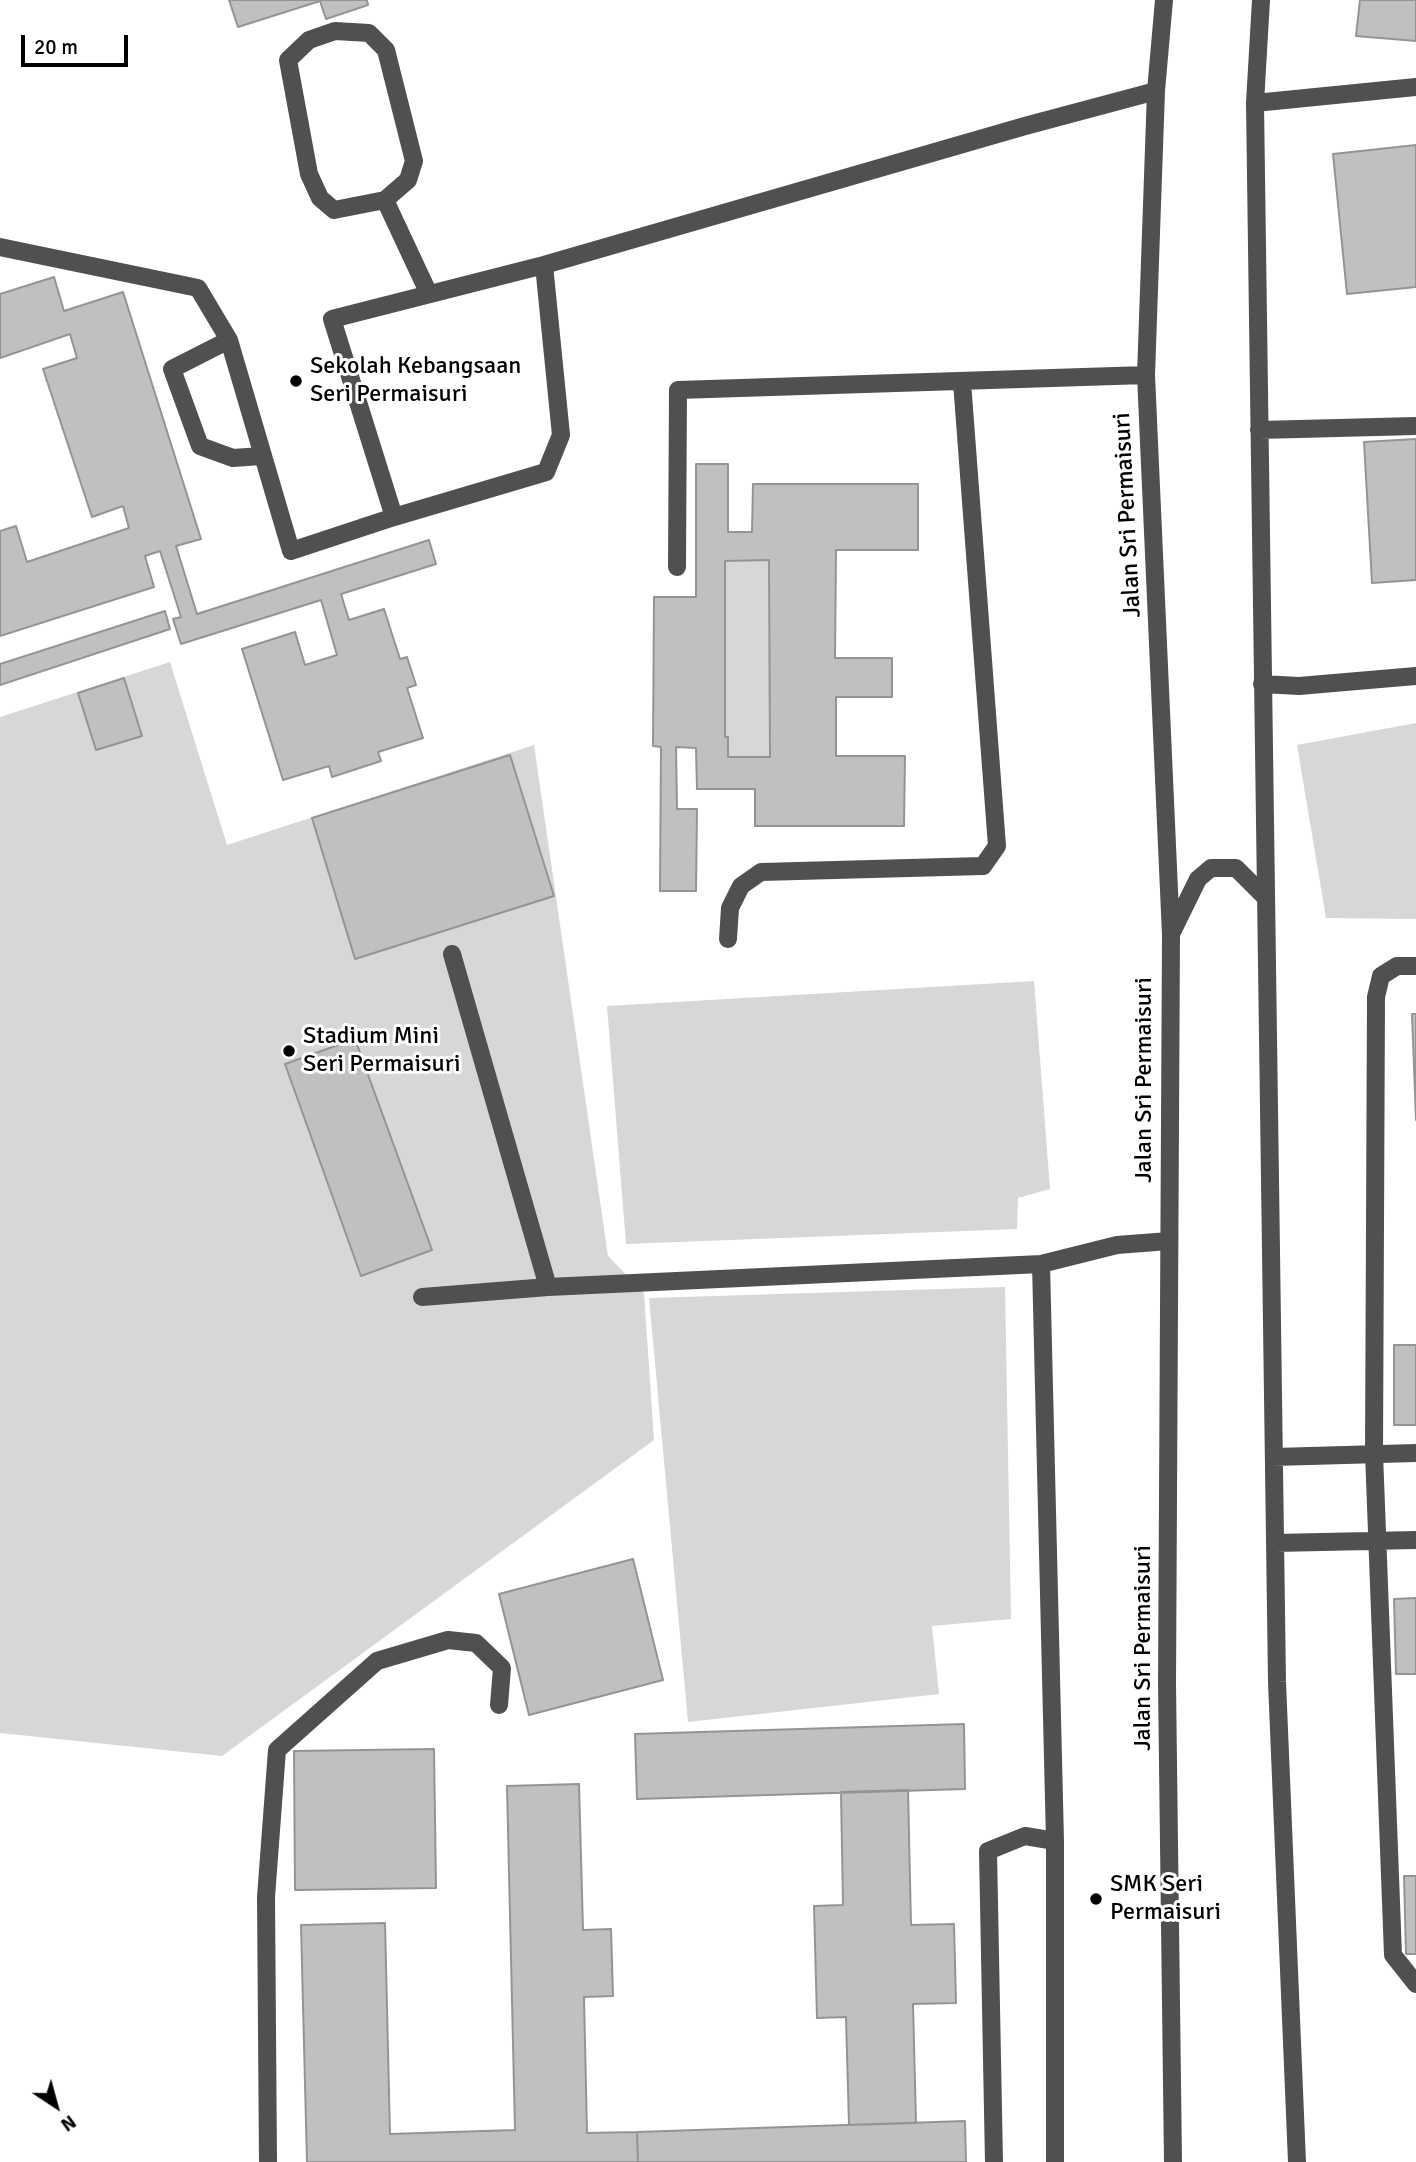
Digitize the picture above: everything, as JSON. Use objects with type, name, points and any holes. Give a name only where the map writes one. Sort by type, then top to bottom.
[{"type":"street","name":"Jalan Sri Permaisuri","points":[[1164,0],[1156,91],[1146,375],[1171,935],[1167,1683],[1173,2162]]},
{"type":"street","points":[[1261,0],[1255,103],[1277,1682],[1297,2162]]},
{"type":"street","points":[[335,31],[369,33],[386,50],[414,161],[408,180],[385,200],[334,210],[320,198],[309,174],[288,60],[309,40],[335,31]]},
{"type":"street","points":[[1255,103],[1416,87]]},
{"type":"street","points":[[394,517],[332,319],[428,292],[544,265],[1025,126],[1156,91]]},
{"type":"street","points":[[385,200],[428,292]]},
{"type":"street","points":[[0,247],[198,288],[229,341],[291,551],[546,472],[561,435],[544,265]]},
{"type":"street","points":[[229,341],[172,369],[200,446],[233,458],[261,456]]},
{"type":"street","points":[[677,567],[678,390],[1146,375]]},
{"type":"street","points":[[728,939],[730,908],[741,886],[761,872],[984,866],[997,846],[962,382]]},
{"type":"street","points":[[1259,430],[1416,426]]},
{"type":"street","points":[[1262,684],[1299,686],[1416,676]]},
{"type":"street","points":[[1171,935],[1198,879],[1211,868],[1236,867],[1265,897]]},
{"type":"street","points":[[452,954],[548,1287]]},
{"type":"street","points":[[1416,966],[1398,966],[1381,976],[1376,997],[1374,1453],[1393,1955],[1416,1983]]},
{"type":"street","points":[[422,1297],[548,1287],[1041,1264],[1117,1245],[1169,1241]]},
{"type":"street","points":[[1041,1264],[1055,1841],[1055,2162]]},
{"type":"street","points":[[1274,1457],[1416,1453]]},
{"type":"street","points":[[1275,1543],[1416,1540]]},
{"type":"street","points":[[268,2162],[266,1897],[277,1750],[377,1661],[448,1640],[476,1643],[502,1668],[499,1705]]},
{"type":"street","points":[[994,2162],[988,1851],[1025,1836],[1055,1841]]},
{"type":"shaded area","points":[[769,560],[770,757],[728,757],[725,737],[725,561]]},
{"type":"shaded area","name":"Stadium Mini Seri Permaisuri","points":[[170,662],[227,845],[534,745],[608,1256],[644,1293],[654,1440],[222,1756],[0,1733],[0,717]]},
{"type":"shaded area","points":[[1416,723],[1416,919],[1326,918],[1297,745]]},
{"type":"shaded area","points":[[1034,981],[1050,1189],[1018,1198],[1017,1229],[626,1244],[607,1006]]},
{"type":"shaded area","points":[[1005,1287],[1011,1619],[932,1626],[939,1694],[688,1722],[649,1298]]},
{"type":"building","points":[[229,0],[367,0],[368,5],[326,19],[320,1],[238,27]]},
{"type":"building","points":[[1360,0],[1416,0],[1416,41],[1356,36]]},
{"type":"building","points":[[1416,145],[1416,287],[1347,294],[1333,154]]},
{"type":"building","points":[[54,277],[64,311],[123,292],[201,539],[176,546],[197,614],[429,540],[436,564],[341,594],[349,620],[384,609],[400,659],[407,657],[416,685],[407,688],[423,738],[378,752],[381,761],[332,777],[329,766],[283,780],[242,649],[295,632],[305,665],[337,655],[321,600],[181,644],[173,619],[181,617],[160,551],[145,556],[154,587],[0,636],[0,531],[16,526],[27,562],[129,528],[123,506],[92,517],[43,369],[77,358],[70,334],[0,358],[0,294]]},
{"type":"building","points":[[1416,439],[1416,580],[1372,583],[1364,442]]},
{"type":"building","points":[[696,464],[728,464],[728,532],[752,532],[753,484],[918,484],[918,550],[836,550],[835,658],[892,658],[892,697],[836,697],[836,756],[905,756],[904,826],[755,826],[755,789],[697,789],[696,748],[676,747],[677,809],[697,809],[696,891],[660,891],[661,747],[653,746],[654,597],[696,597]],"holes":[[[769,560],[770,757],[728,757],[728,737],[725,737],[725,561]]]},
{"type":"building","points":[[165,611],[170,629],[0,685],[0,664]]},
{"type":"building","points":[[124,678],[142,736],[96,750],[78,693]]},
{"type":"building","points":[[510,755],[554,896],[355,959],[312,818]]},
{"type":"building","points":[[1412,1014],[1416,1014],[1416,1120]]},
{"type":"building","points":[[355,1039],[432,1250],[361,1276],[285,1064]]},
{"type":"building","points":[[1394,1345],[1416,1345],[1416,1425],[1394,1425]]},
{"type":"building","points":[[633,1559],[663,1680],[529,1715],[499,1594]]},
{"type":"building","points":[[1416,1598],[1416,1674],[1396,1674],[1394,1599]]},
{"type":"building","points":[[964,1724],[965,1789],[637,1799],[635,1734]]},
{"type":"building","points":[[434,1749],[436,1888],[295,1890],[294,1751]]},
{"type":"building","points":[[579,1784],[583,1930],[611,1929],[613,1996],[584,1997],[587,2133],[637,2132],[638,2162],[307,2162],[301,1925],[385,1923],[390,2134],[515,2130],[507,1786]]},
{"type":"building","points":[[908,1790],[911,1925],[954,1924],[956,2003],[913,2004],[916,2123],[849,2125],[846,2017],[817,2018],[814,1906],[843,1905],[841,1792]]},
{"type":"building","points":[[1404,1876],[1416,1876],[1416,1954],[1406,1954]]},
{"type":"building","points":[[965,2121],[966,2162],[638,2162],[637,2132]]},
{"type":"place","name":"Sekolah Kebangsaan Seri Permaisuri","points":[[296,381]]},
{"type":"place","name":"Stadium Mini Seri Permaisuri","points":[[289,1051]]},
{"type":"place","name":"SMK Seri Permaisuri","points":[[1096,1899]]}]
